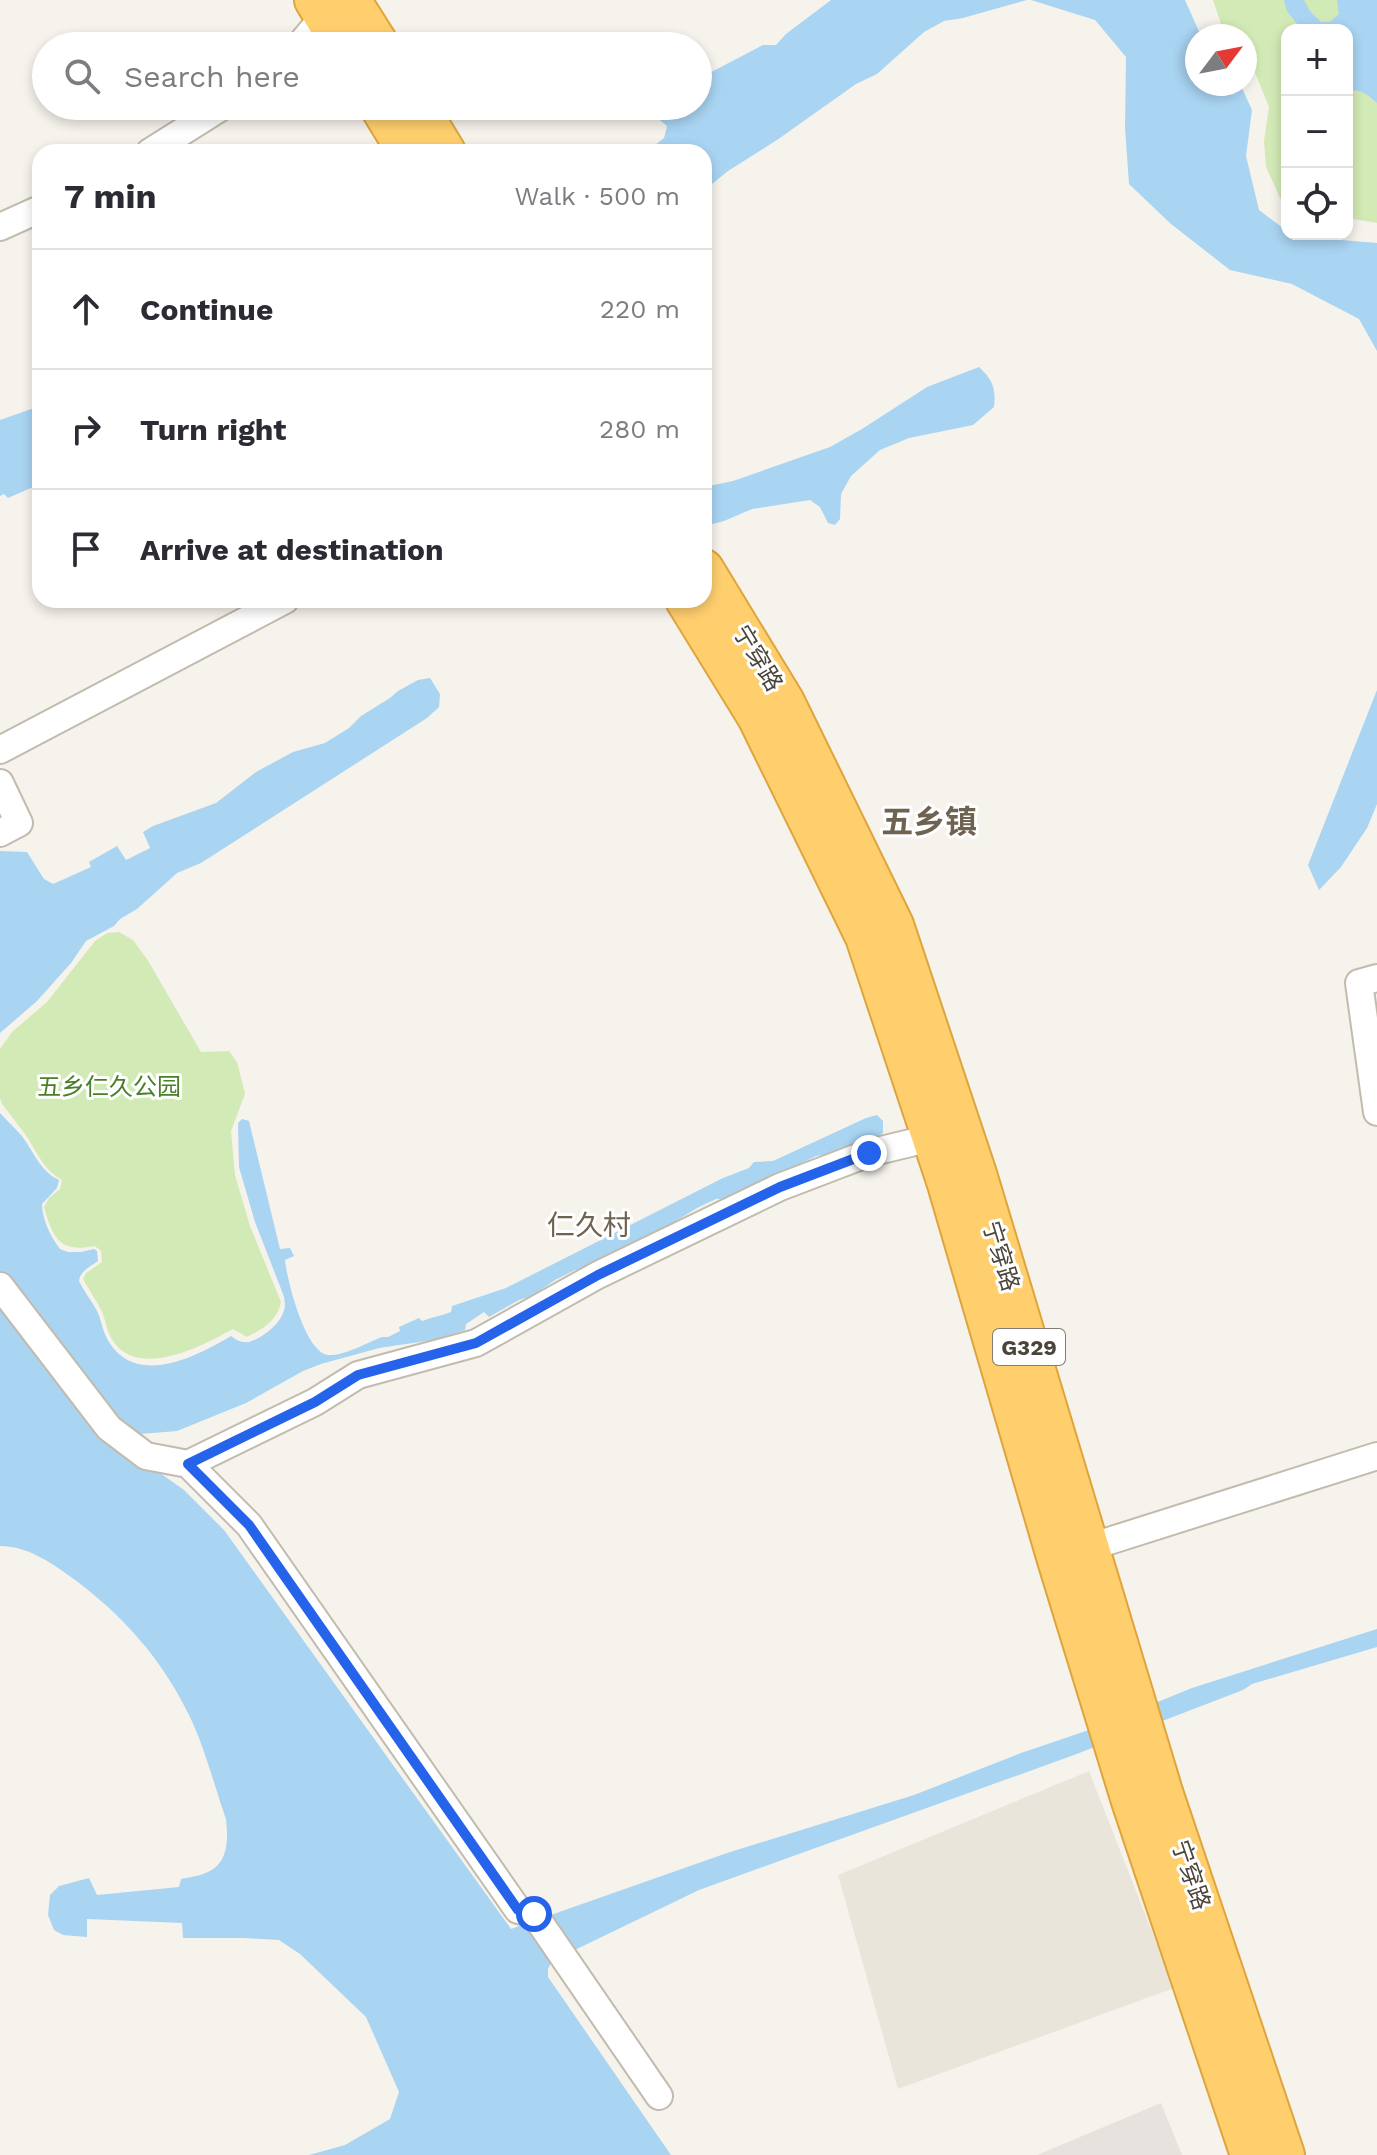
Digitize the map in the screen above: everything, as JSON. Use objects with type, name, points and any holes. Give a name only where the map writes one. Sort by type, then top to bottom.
[{"type":"highway","points":[[334,12],[361,32]]},
{"type":"highway","points":[[388,120],[402,144]]},
{"type":"highway","points":[[427,120],[441,144]]},
{"type":"highway","name":"宁穿路","points":[[712,582],[785,702],[894,925],[977,1174],[1163,1792],[1285,2155]]},
{"type":"highway","name":"宁穿路","points":[[690,608],[757,717],[865,937],[947,1184],[1131,1801],[1250,2155]]},
{"type":"street","points":[[313,32],[334,12]]},
{"type":"street","points":[[163,144],[201,120]]},
{"type":"street","points":[[0,227],[32,213]]},
{"type":"street","points":[[0,750],[270,608]]},
{"type":"street","points":[[0,783],[19,823],[0,833]]},
{"type":"street","points":[[1377,978],[1359,983],[1377,1112]]},
{"type":"street","points":[[188,1464],[315,1402],[358,1375],[476,1343],[598,1275],[780,1187],[869,1153],[931,1138]]},
{"type":"street","points":[[0,1286],[109,1428],[146,1456],[188,1464],[249,1525],[518,1910],[534,1914],[659,2096]]},
{"type":"street","points":[[1090,1547],[1377,1456]]},
{"type":"shaded area","points":[[1089,1771],[1174,1988],[898,2089],[838,1875]]},
{"type":"shaded area","points":[[1161,2103],[1182,2155],[1037,2155]]},
{"type":"green space","points":[[1213,0],[1377,0],[1377,223],[1353,219],[1353,24],[1281,24],[1281,198],[1266,167],[1264,141],[1269,107],[1257,78],[1257,24],[1221,24]]},
{"type":"green space","name":"五乡仁久公园","points":[[119,932],[133,940],[147,959],[201,1052],[229,1051],[237,1062],[245,1094],[231,1131],[235,1175],[250,1226],[281,1302],[273,1319],[247,1337],[233,1329],[189,1350],[155,1359],[139,1358],[124,1352],[111,1338],[102,1312],[83,1279],[86,1273],[102,1262],[101,1251],[95,1246],[83,1248],[66,1245],[55,1235],[44,1207],[60,1189],[62,1180],[43,1163],[0,1098],[0,1049],[12,1032],[47,1002],[95,941],[107,933]]},
{"type":"water","points":[[831,0],[1027,0],[944,21],[924,32],[877,74],[856,84],[712,184],[712,144],[656,144],[664,138],[667,126],[660,120],[712,120],[712,72],[763,45],[776,45]]},
{"type":"water","points":[[1031,0],[1185,0],[1196,24],[1185,24],[1185,96],[1246,96],[1252,110],[1246,156],[1259,210],[1281,226],[1281,240],[1377,243],[1377,351],[1359,319],[1292,284],[1230,270],[1171,224],[1129,184],[1125,128],[1126,57],[1095,20]]},
{"type":"water","points":[[1284,0],[1304,0],[1321,22],[1330,22],[1339,14],[1337,0],[1377,0],[1377,103],[1360,91],[1353,91],[1353,24],[1297,24],[1287,11]]},
{"type":"water","points":[[979,367],[992,385],[994,407],[973,425],[909,438],[880,450],[851,476],[841,494],[840,519],[835,525],[828,523],[820,507],[810,500],[752,509],[712,524],[712,485],[830,447],[927,387]]},
{"type":"water","points":[[32,409],[32,488],[8,498],[4,494],[0,496],[0,420]]},
{"type":"water","points":[[430,678],[440,694],[439,707],[427,718],[201,863],[177,873],[137,909],[86,941],[37,1001],[0,1033],[0,851],[27,852],[44,879],[53,884],[91,867],[89,862],[117,846],[126,860],[150,848],[143,832],[153,826],[216,803],[256,772],[293,752],[325,743],[398,691],[418,680]]},
{"type":"water","points":[[1377,690],[1377,804],[1367,828],[1341,867],[1319,890],[1308,865]]},
{"type":"water","points":[[0,1113],[22,1136],[42,1167],[59,1180],[57,1188],[42,1204],[42,1210],[50,1234],[60,1249],[68,1252],[97,1251],[98,1261],[83,1272],[79,1281],[98,1313],[109,1342],[121,1356],[135,1363],[151,1365],[184,1359],[231,1336],[242,1342],[254,1340],[274,1327],[284,1311],[283,1294],[255,1222],[239,1167],[238,1123],[242,1119],[249,1121],[280,1249],[290,1248],[294,1256],[285,1260],[299,1314],[312,1342],[328,1355],[388,1337],[400,1331],[399,1327],[419,1318],[422,1321],[451,1312],[452,1306],[506,1288],[723,1178],[749,1168],[754,1162],[773,1161],[866,1118],[877,1115],[883,1121],[883,1133],[869,1143],[816,1156],[728,1199],[716,1199],[590,1268],[575,1270],[489,1317],[484,1312],[466,1324],[465,1330],[321,1364],[246,1403],[177,1431],[103,1437],[127,1459],[160,1473],[184,1490],[224,1530],[511,1929],[727,1853],[914,1795],[1192,1688],[1377,1629],[1377,1647],[1252,1684],[1074,1755],[699,1890],[552,1961],[548,1977],[671,2155],[309,2155],[345,2145],[390,2119],[399,2092],[366,2017],[300,1954],[279,1940],[183,1938],[182,1923],[87,1919],[87,1937],[63,1935],[54,1930],[48,1915],[50,1895],[59,1886],[89,1878],[97,1895],[179,1887],[181,1879],[205,1873],[220,1862],[226,1849],[227,1827],[195,1728],[153,1656],[124,1622],[71,1577],[29,1552],[0,1546]]},
{"type":"district","name":"五乡镇","points":[[929,822]]},
{"type":"district","name":"仁久村","points":[[589,1225]]},
{"type":"route","points":[[534,1914],[518,1910],[249,1525],[188,1464],[315,1402],[358,1375],[476,1343],[598,1275],[780,1187],[869,1153]]}]
